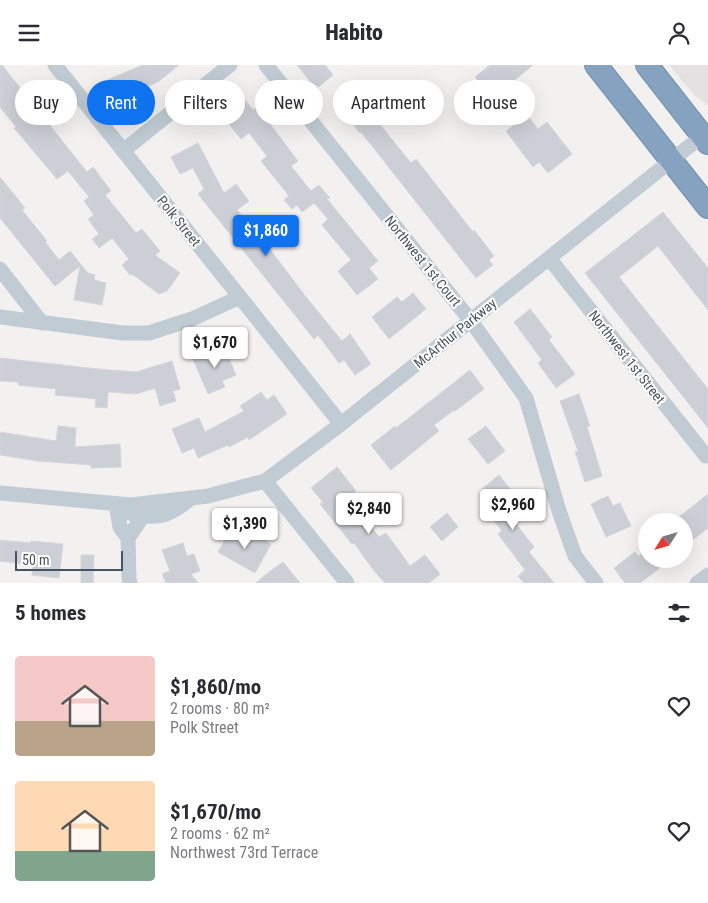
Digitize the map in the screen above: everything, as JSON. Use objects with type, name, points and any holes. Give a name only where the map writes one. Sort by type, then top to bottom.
[{"type":"highway","points":[[596,65],[708,207]]},
{"type":"highway","points":[[647,65],[705,139]]},
{"type":"street","name":"Polk Street","points":[[55,65],[342,424]]},
{"type":"street","points":[[123,151],[230,65]]},
{"type":"street","name":"Northwest 1st Court","points":[[266,65],[471,321],[526,398],[558,511],[575,556],[596,583]]},
{"type":"street","name":"McArthur Parkway","points":[[116,507],[208,496],[265,481],[342,424],[671,161],[705,139]]},
{"type":"street","name":"Northwest 1st Street","points":[[549,258],[706,456]]},
{"type":"street","points":[[0,269],[42,323]]},
{"type":"street","points":[[0,317],[122,333],[149,333],[192,319],[240,297]]},
{"type":"street","points":[[265,481],[347,583]]},
{"type":"street","name":"McArthur Parkway","points":[[0,493],[94,502],[150,518],[177,511],[191,498]]},
{"type":"street","points":[[116,507],[120,527],[128,538]]},
{"type":"street","points":[[130,583],[128,579],[128,538],[143,516]]},
{"type":"street","points":[[697,583],[708,575]]},
{"type":"shaded area","points":[[669,65],[708,65],[708,105],[694,95]]},
{"type":"building","points":[[0,65],[2,65],[15,81],[15,125],[50,125],[87,172],[93,167],[111,191],[105,195],[136,233],[142,229],[160,251],[155,255],[180,273],[167,291],[159,294],[132,274],[130,275],[122,265],[129,259],[112,238],[99,248],[92,239],[99,234],[88,219],[94,215],[84,201],[89,197],[68,171],[57,179],[14,128],[16,127],[0,107]]},
{"type":"building","points":[[143,65],[179,65],[155,83],[155,80],[107,80]]},
{"type":"building","points":[[297,65],[325,65],[333,75],[323,83],[323,80],[309,80]]},
{"type":"building","points":[[490,65],[533,65],[515,80],[478,80],[475,77]]},
{"type":"building","points":[[245,100],[253,110],[255,108],[255,125],[271,125],[298,161],[291,166],[311,191],[319,185],[330,198],[327,199],[378,261],[369,268],[378,279],[357,295],[338,271],[351,260],[322,225],[328,219],[314,203],[302,212],[297,205],[292,209],[284,200],[289,196],[261,161],[267,156],[249,133],[241,139],[230,125],[245,125]]},
{"type":"building","points":[[547,122],[572,154],[548,173],[539,162],[533,167],[506,131],[514,125],[535,125],[538,129]]},
{"type":"building","points":[[354,125],[380,125],[411,163],[416,159],[494,256],[489,260],[493,265],[476,278]]},
{"type":"building","points":[[198,143],[224,193],[236,184],[249,201],[237,210],[253,229],[261,223],[276,242],[269,248],[306,297],[342,341],[350,334],[371,364],[355,375],[344,360],[339,363],[318,335],[314,339],[198,194],[204,189],[193,168],[180,174],[171,157]]},
{"type":"building","points":[[0,177],[25,208],[22,210],[47,241],[45,242],[59,260],[70,251],[88,273],[95,275],[94,280],[106,283],[102,305],[74,300],[80,266],[55,286],[0,218]]},
{"type":"building","points":[[663,212],[708,268],[708,310],[658,246],[619,277],[708,389],[708,428],[585,273]]},
{"type":"building","points":[[413,293],[426,309],[389,339],[372,317],[397,297],[402,302]]},
{"type":"building","points":[[530,309],[552,337],[549,340],[575,374],[556,388],[538,363],[542,360],[514,322]]},
{"type":"building","points":[[224,347],[236,375],[222,381],[225,387],[208,394],[193,359]]},
{"type":"building","points":[[0,358],[136,372],[172,361],[180,389],[173,391],[176,401],[160,406],[155,388],[136,394],[108,392],[107,408],[95,407],[96,399],[55,395],[56,389],[18,385],[18,382],[0,381]]},
{"type":"building","points":[[470,370],[484,389],[434,425],[439,431],[391,470],[371,445],[395,426],[396,428]]},
{"type":"building","points":[[261,392],[267,400],[274,395],[287,414],[249,440],[248,437],[229,447],[228,445],[198,458],[194,448],[182,453],[172,429],[199,418],[205,432],[244,411],[240,406]]},
{"type":"building","points":[[579,394],[590,426],[587,427],[602,476],[585,482],[575,452],[578,451],[560,401]]},
{"type":"building","points":[[58,426],[76,428],[75,447],[120,444],[121,467],[91,468],[91,465],[38,461],[0,455],[0,432],[56,441]]},
{"type":"building","points":[[486,426],[505,451],[488,464],[468,439]]},
{"type":"building","points":[[337,467],[356,491],[348,497],[379,537],[386,533],[410,566],[425,555],[440,574],[429,583],[385,583],[320,504],[323,502],[311,488]]},
{"type":"building","points":[[499,475],[519,500],[506,511],[534,547],[529,552],[554,583],[524,583],[518,576],[525,570],[498,534],[502,531],[484,508],[492,502],[482,489]]},
{"type":"building","points":[[708,494],[708,528],[693,540],[693,513],[684,513]]},
{"type":"building","points":[[608,496],[613,506],[620,503],[631,526],[606,537],[591,504]]},
{"type":"building","points":[[447,513],[458,527],[442,541],[430,527]]},
{"type":"building","points":[[231,529],[251,540],[255,535],[271,544],[255,573],[218,552]]},
{"type":"building","points":[[0,540],[63,544],[59,578],[32,575],[33,565],[0,561]]},
{"type":"building","points":[[183,543],[187,556],[194,554],[200,571],[191,574],[198,583],[166,583],[162,574],[170,571],[162,550]]},
{"type":"building","points":[[635,552],[638,555],[638,568],[660,568],[640,583],[625,583],[614,568]]},
{"type":"building","points":[[81,555],[94,555],[93,583],[81,583]]},
{"type":"building","points":[[283,562],[300,583],[256,583],[269,572]]}]
